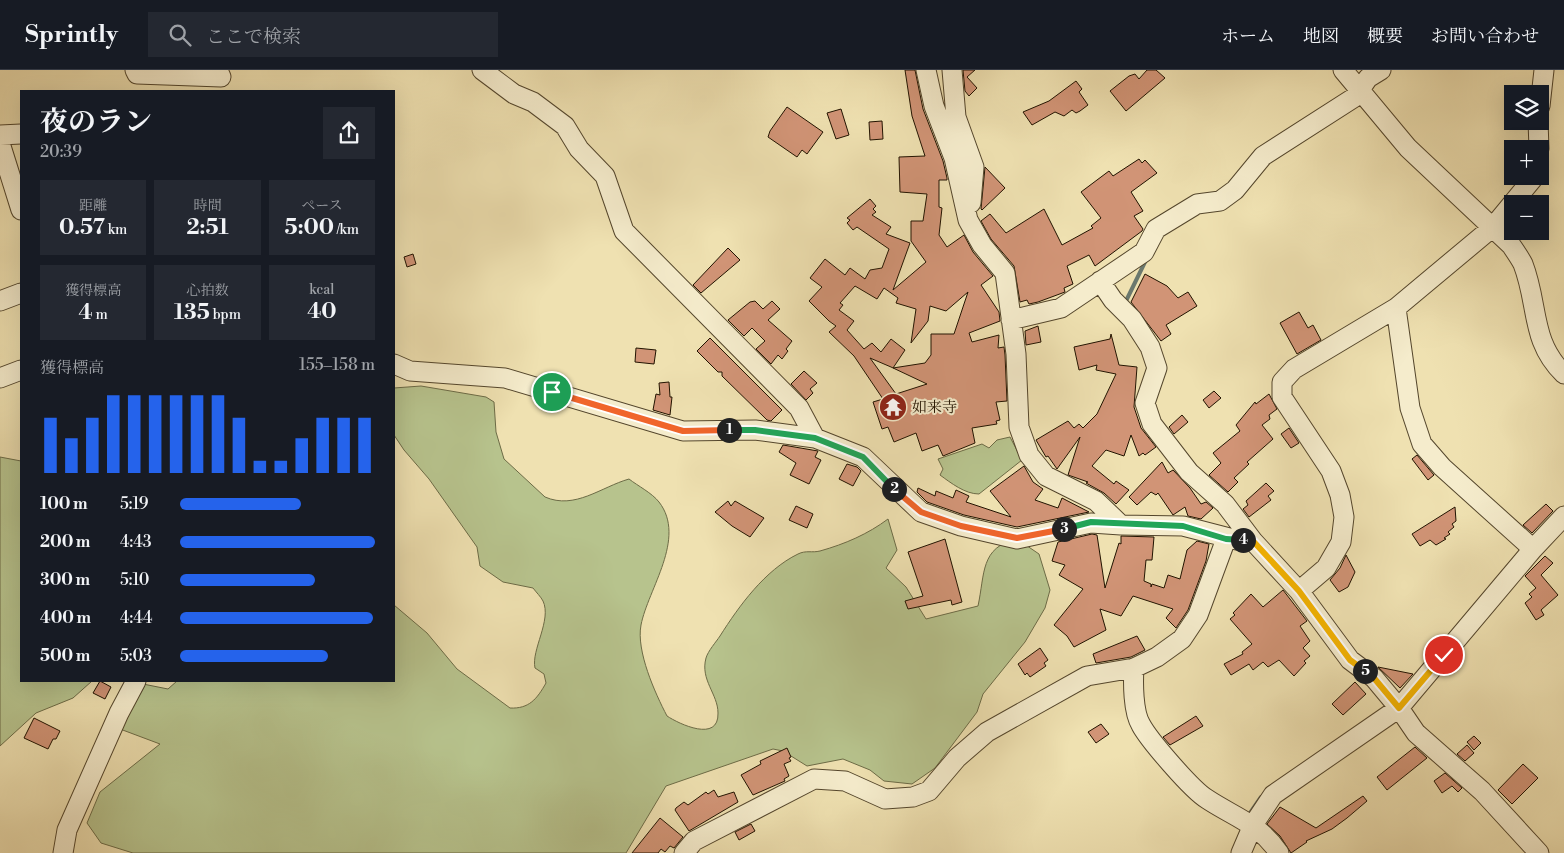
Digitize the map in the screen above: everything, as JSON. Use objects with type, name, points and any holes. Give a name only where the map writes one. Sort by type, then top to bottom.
[{"type":"street","points":[[136,78],[221,77],[218,70]]},
{"type":"street","points":[[482,70],[514,94],[533,102],[565,126],[579,149],[605,176],[624,231],[799,408],[815,438]]},
{"type":"street","points":[[926,70],[934,106],[954,158],[968,220],[982,245],[1005,273],[1016,354],[1019,427],[1029,455],[1046,476],[1096,502],[1121,525]]},
{"type":"street","points":[[952,70],[956,117],[974,167],[971,213],[968,220]]},
{"type":"street","points":[[1343,70],[1408,148],[1511,245],[1523,264],[1540,342],[1555,366],[1564,374]]},
{"type":"street","points":[[1011,320],[1060,308],[1144,252],[1156,229],[1197,204],[1220,202],[1235,190],[1263,156],[1355,97],[1368,78],[1381,70]]},
{"type":"street","points":[[1542,85],[1544,70]]},
{"type":"street","points":[[0,134],[20,134]]},
{"type":"street","points":[[0,143],[20,207]]},
{"type":"street","points":[[1299,591],[1326,568],[1341,542],[1344,517],[1340,495],[1331,471],[1282,397],[1282,382],[1294,369],[1396,308],[1493,227],[1528,185]]},
{"type":"street","points":[[1100,281],[1113,300],[1132,319],[1150,347],[1157,368],[1145,404],[1152,424],[1189,472],[1225,504],[1253,541],[1299,591],[1350,660],[1374,678],[1399,708],[1416,733],[1482,791],[1539,853]]},
{"type":"street","points":[[0,301],[20,293]]},
{"type":"street","points":[[1396,308],[1410,408],[1422,444],[1442,467],[1533,549]]},
{"type":"street","points":[[395,364],[410,371],[504,378],[683,431],[755,430],[815,438],[863,457],[921,512],[961,526],[1017,538],[1091,522],[1121,525],[1183,526],[1226,539],[1253,541]]},
{"type":"street","points":[[0,378],[20,370]]},
{"type":"street","points":[[1241,853],[1252,825],[1273,795],[1399,708],[1533,549],[1564,516]]},
{"type":"street","points":[[684,853],[694,840],[814,779],[845,781],[884,799],[913,797],[929,791],[957,758],[987,732],[1087,676],[1134,668],[1157,657],[1182,638],[1198,616],[1226,539]]},
{"type":"street","points":[[1134,668],[1133,688],[1140,724],[1194,789],[1205,798],[1252,825],[1269,838],[1279,853]]},
{"type":"street","points":[[63,853],[67,830],[119,713],[135,682]]},
{"type":"green space","points":[[421,386],[486,397],[494,402],[496,432],[504,459],[545,497],[567,501],[577,499],[629,479],[659,502],[667,516],[669,531],[663,563],[641,625],[641,647],[652,684],[667,716],[697,729],[712,727],[717,722],[717,706],[705,673],[706,658],[736,613],[764,579],[775,569],[798,554],[820,551],[847,542],[888,519],[897,550],[886,568],[906,587],[926,619],[978,606],[986,563],[990,555],[996,548],[1017,539],[1039,554],[1050,590],[1045,608],[1025,642],[983,694],[977,712],[935,768],[912,784],[884,781],[870,770],[843,759],[807,766],[783,751],[773,749],[666,786],[626,853],[133,853],[101,843],[87,823],[100,792],[160,744],[120,729],[143,684],[168,689],[176,682],[395,682],[395,606],[427,633],[457,669],[510,708],[527,705],[539,694],[546,683],[544,674],[535,668],[536,653],[545,617],[543,601],[533,588],[503,582],[480,566],[477,547],[429,479],[395,436],[395,388]]},
{"type":"green space","points":[[1010,437],[1022,460],[979,494],[963,490],[940,475],[943,469],[938,459],[982,444],[989,448],[997,440]]},
{"type":"green space","points":[[0,457],[20,461],[20,682],[91,682],[73,698],[36,713],[0,746]]},
{"type":"building","points":[[905,70],[915,70],[923,109],[943,161],[947,178],[947,180],[939,180],[939,207],[942,208],[939,235],[947,247],[964,235],[973,252],[993,276],[981,285],[999,312],[1000,321],[969,333],[972,342],[999,335],[998,348],[1004,347],[1005,355],[1007,401],[996,402],[1000,420],[996,421],[997,424],[972,428],[975,443],[943,456],[938,445],[922,451],[916,433],[894,442],[888,427],[882,429],[873,402],[883,399],[854,356],[829,332],[836,326],[809,301],[822,287],[810,278],[825,259],[845,275],[850,268],[865,279],[870,270],[882,268],[889,249],[857,227],[853,230],[847,223],[850,220],[847,218],[870,199],[876,206],[873,209],[876,212],[872,215],[891,227],[886,234],[910,243],[893,290],[926,262],[911,241],[911,221],[923,221],[927,194],[900,192],[899,157],[925,156],[912,116]],"holes":[[[855,286],[877,299],[884,288],[898,298],[896,303],[916,309],[911,343],[928,321],[930,306],[946,311],[968,292],[954,334],[931,334],[931,355],[925,363],[893,368],[905,350],[891,339],[881,352],[872,343],[864,349],[847,330],[854,321],[839,310],[843,305],[840,303]],[[870,358],[893,368],[927,384],[896,394]]]},
{"type":"building","points":[[963,70],[975,70],[967,77],[977,88],[969,96],[965,91]]},
{"type":"building","points":[[1147,70],[1156,70],[1165,78],[1126,111],[1110,91],[1129,76],[1135,74],[1139,79]]},
{"type":"building","points":[[1076,81],[1082,89],[1079,92],[1088,105],[1076,113],[1072,110],[1064,116],[1055,112],[1032,125],[1023,112],[1049,101]]},
{"type":"building","points":[[787,107],[823,132],[807,154],[802,150],[797,157],[768,137],[770,131]]},
{"type":"building","points":[[841,109],[849,135],[836,139],[827,113]]},
{"type":"building","points":[[882,121],[883,139],[870,140],[869,122]]},
{"type":"building","points":[[1139,159],[1142,163],[1145,160],[1157,173],[1131,192],[1143,211],[1134,216],[1143,229],[1142,231],[1095,266],[1089,255],[1067,266],[1073,284],[1064,288],[1065,292],[1029,304],[1027,300],[1020,302],[1014,266],[991,239],[981,221],[990,214],[1006,233],[1044,209],[1062,245],[1093,228],[1091,226],[1101,218],[1081,192],[1109,171],[1113,176]]},
{"type":"building","points":[[985,167],[1005,188],[982,210],[981,209]]},
{"type":"building","points":[[728,248],[740,260],[701,293],[693,285]]},
{"type":"building","points":[[413,254],[416,264],[407,267],[404,257]]},
{"type":"building","points":[[1145,274],[1167,286],[1178,298],[1188,292],[1197,306],[1166,325],[1171,334],[1161,341],[1131,302]]},
{"type":"building","points":[[755,301],[763,309],[772,301],[780,309],[768,320],[792,341],[782,359],[778,355],[771,364],[756,349],[765,341],[752,328],[744,336],[728,320],[750,302]]},
{"type":"building","points":[[1299,312],[1308,328],[1313,325],[1321,340],[1297,354],[1280,323]]},
{"type":"building","points":[[1038,326],[1041,342],[1026,345],[1025,331]]},
{"type":"building","points":[[1111,334],[1119,365],[1137,367],[1134,407],[1141,428],[1156,447],[1145,455],[1143,453],[1139,456],[1131,435],[1124,456],[1106,450],[1092,466],[1114,484],[1116,481],[1129,490],[1116,504],[1104,493],[1086,483],[1088,482],[1068,475],[1080,437],[1057,469],[1048,456],[1046,457],[1036,440],[1068,421],[1074,428],[1079,424],[1083,428],[1097,414],[1116,374],[1096,370],[1097,365],[1079,370],[1074,347],[1110,339]]},
{"type":"building","points":[[710,338],[782,410],[771,421],[767,420],[722,376],[722,372],[718,372],[697,351]]},
{"type":"building","points":[[636,348],[656,350],[654,364],[635,362]]},
{"type":"building","points":[[804,371],[817,383],[810,389],[813,393],[806,400],[791,384]]},
{"type":"building","points":[[669,382],[670,397],[672,397],[670,415],[653,410],[656,394],[660,395],[659,383]]},
{"type":"building","points":[[1214,391],[1221,398],[1209,408],[1203,400]]},
{"type":"building","points":[[1269,394],[1277,409],[1269,415],[1270,419],[1262,425],[1273,439],[1247,462],[1249,464],[1234,478],[1238,482],[1228,492],[1209,475],[1221,463],[1213,453],[1240,431],[1236,425],[1255,402],[1256,404]]},
{"type":"building","points":[[1182,415],[1188,422],[1174,434],[1169,427]]},
{"type":"building","points":[[1289,428],[1299,443],[1291,448],[1281,434]]},
{"type":"building","points":[[783,445],[818,451],[815,457],[821,460],[809,484],[790,475],[796,463],[779,452]]},
{"type":"building","points":[[1417,455],[1434,475],[1428,480],[1412,459]]},
{"type":"building","points":[[1162,462],[1168,473],[1173,470],[1190,488],[1201,504],[1206,502],[1213,508],[1201,519],[1188,516],[1185,507],[1173,515],[1158,493],[1156,495],[1151,492],[1137,505],[1129,497]]},
{"type":"building","points":[[847,464],[857,467],[861,471],[853,486],[839,479]]},
{"type":"building","points":[[1024,466],[1033,482],[1043,489],[1035,500],[1058,508],[1062,498],[1089,512],[1017,527],[964,515],[927,502],[917,492],[918,488],[935,496],[936,491],[953,498],[956,490],[969,496],[966,502],[1011,517],[990,491]]},
{"type":"building","points":[[1266,483],[1274,491],[1268,496],[1271,500],[1249,517],[1243,509],[1248,505],[1246,501]]},
{"type":"building","points":[[728,501],[731,506],[735,501],[764,518],[750,537],[732,526],[715,512]]},
{"type":"building","points":[[1546,504],[1553,511],[1532,533],[1523,525]]},
{"type":"building","points":[[796,506],[813,514],[807,528],[789,520]]},
{"type":"building","points":[[1455,507],[1456,521],[1452,524],[1454,527],[1448,532],[1450,534],[1444,538],[1446,539],[1436,545],[1430,540],[1420,546],[1412,534]]},
{"type":"building","points":[[1092,534],[1097,535],[1105,588],[1119,543],[1121,544],[1121,536],[1154,537],[1152,560],[1146,560],[1144,581],[1151,584],[1151,587],[1152,584],[1164,588],[1168,575],[1180,579],[1187,550],[1197,541],[1209,544],[1206,561],[1188,610],[1176,628],[1166,618],[1173,609],[1133,596],[1121,616],[1100,609],[1106,630],[1074,647],[1067,636],[1054,625],[1083,589],[1059,575],[1065,565],[1052,561],[1058,542]]},
{"type":"building","points":[[945,539],[962,602],[952,605],[951,600],[908,609],[905,601],[923,596],[908,552]]},
{"type":"building","points":[[1346,555],[1355,572],[1348,587],[1339,592],[1330,580],[1340,568]]},
{"type":"building","points":[[1545,556],[1553,563],[1541,575],[1558,595],[1541,610],[1544,615],[1536,620],[1525,603],[1532,597],[1529,594],[1536,588],[1525,576]]},
{"type":"building","points":[[1283,590],[1307,621],[1300,626],[1310,641],[1303,648],[1310,656],[1304,661],[1306,663],[1294,676],[1279,660],[1268,667],[1263,662],[1253,670],[1249,664],[1231,675],[1224,664],[1243,654],[1242,652],[1252,644],[1230,619],[1235,615],[1233,613],[1251,594],[1263,607]]},
{"type":"building","points":[[1137,636],[1145,650],[1131,657],[1096,663],[1093,654]]},
{"type":"building","points":[[1040,648],[1048,660],[1044,663],[1046,666],[1030,677],[1027,673],[1025,675],[1018,664]]},
{"type":"building","points":[[1378,667],[1413,674],[1400,688]]},
{"type":"building","points":[[99,682],[111,687],[105,699],[93,693]]},
{"type":"building","points":[[1355,682],[1366,694],[1343,715],[1332,704]]},
{"type":"building","points":[[1196,716],[1203,726],[1170,745],[1163,737]]},
{"type":"building","points":[[34,718],[60,731],[48,749],[24,738]]},
{"type":"building","points":[[1101,724],[1109,734],[1096,743],[1088,732]]},
{"type":"building","points":[[1474,736],[1481,743],[1474,750],[1467,742]]},
{"type":"building","points":[[1467,745],[1474,753],[1465,761],[1457,754]]},
{"type":"building","points":[[1415,747],[1427,758],[1387,790],[1377,777]]},
{"type":"building","points":[[787,748],[791,761],[784,764],[789,776],[784,779],[785,781],[753,795],[741,775],[761,764],[760,761]]},
{"type":"building","points":[[1523,764],[1538,778],[1512,804],[1498,790]]},
{"type":"building","points":[[1445,773],[1462,788],[1458,792],[1452,786],[1442,793],[1434,781]]},
{"type":"building","points":[[714,790],[718,797],[734,792],[738,802],[689,831],[675,810],[676,808],[684,802],[688,805],[706,792],[708,794]]},
{"type":"building","points":[[1363,796],[1367,801],[1347,818],[1332,829],[1306,841],[1291,853],[1280,836],[1267,824],[1280,807],[1316,828]]},
{"type":"building","points":[[660,818],[683,837],[674,848],[670,846],[665,852],[661,849],[658,853],[632,853]]},
{"type":"building","points":[[751,824],[755,831],[739,840],[735,832]]},
{"type":"waterway","points":[[1125,303],[1146,260]]},
{"type":"waterway","points":[[1248,816],[1261,797]]},
{"type":"place","name":"如来寺","points":[[893,407]]},
{"type":"route","points":[[552,392],[683,431],[755,430],[815,438],[863,457],[921,512],[961,526],[1017,538],[1050,533],[1091,522],[1121,525],[1183,526],[1226,539],[1253,541],[1299,591],[1350,660],[1374,678],[1399,708],[1444,655]]}]
